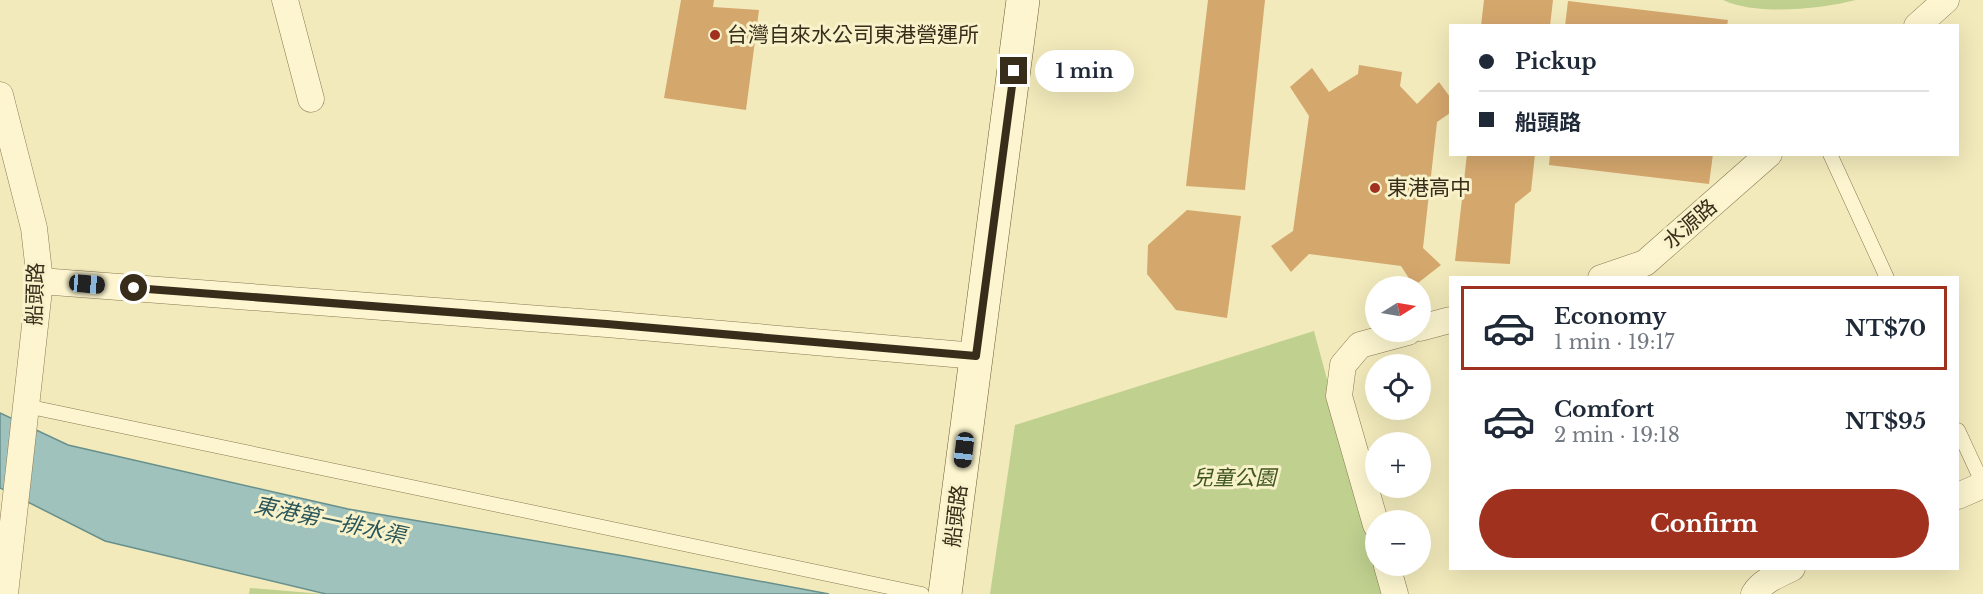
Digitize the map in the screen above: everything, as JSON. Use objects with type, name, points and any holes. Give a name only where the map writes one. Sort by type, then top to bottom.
[{"type":"main road","name":"船頭路","points":[[947,581],[1023,0]]},
{"type":"street","points":[[285,0],[311,99]]},
{"type":"street","points":[[1919,24],[1946,0]]},
{"type":"street","name":"船頭路","points":[[0,95],[34,228],[40,280],[26,406],[10,503],[4,585]]},
{"type":"street","name":"水源路","points":[[1606,276],[1645,263],[1767,156]]},
{"type":"street","points":[[40,280],[607,324],[976,356]]},
{"type":"street","points":[[1431,325],[1449,320]]},
{"type":"street","points":[[1371,342],[1360,345],[1343,365],[1339,396],[1372,510]]},
{"type":"street","points":[[1959,496],[1983,485]]},
{"type":"street","points":[[1754,594],[1773,577],[1788,570]]},
{"type":"street","points":[[1390,576],[1395,594]]},
{"type":"lane","points":[[1831,156],[1886,276]]},
{"type":"lane","points":[[26,406],[922,594]]},
{"type":"lane","points":[[1959,432],[1983,485]]},
{"type":"green space","points":[[1723,0],[1856,0],[1807,8],[1771,9],[1737,5]]},
{"type":"green space","name":"兒童公園","points":[[1314,331],[1365,520],[1365,576],[1379,576],[1385,594],[990,594],[1015,425]]},
{"type":"green space","points":[[250,588],[323,594],[249,594]]},
{"type":"water","name":"東港第一排水渠","points":[[0,413],[68,445],[348,509],[829,594],[326,594],[105,541],[0,488]]},
{"type":"building","name":"台灣自來水公司東港營運所","points":[[681,0],[714,0],[713,7],[759,10],[746,110],[664,98]]},
{"type":"building","points":[[1208,0],[1265,0],[1245,190],[1186,186]]},
{"type":"building","points":[[1484,0],[1553,0],[1550,24],[1481,24]]},
{"type":"building","points":[[1568,1],[1728,20],[1727,24],[1565,24]]},
{"type":"building","points":[[1359,65],[1402,72],[1400,86],[1417,104],[1439,82],[1449,96],[1449,114],[1437,122],[1423,248],[1441,265],[1427,276],[1408,276],[1401,266],[1309,254],[1291,272],[1271,246],[1293,231],[1309,116],[1290,87],[1312,68],[1329,92],[1358,74]]},
{"type":"building","points":[[1467,156],[1535,156],[1531,191],[1515,204],[1510,264],[1455,261]]},
{"type":"building","points":[[1550,156],[1713,156],[1709,184],[1549,165]]},
{"type":"building","points":[[1187,210],[1241,216],[1227,318],[1176,310],[1147,274],[1148,245]]},
{"type":"place","name":"台灣自來水公司東港營運所","points":[[715,35]]},
{"type":"place","name":"東港高中","points":[[1375,188]]},
{"type":"route","points":[[134,288],[607,324],[976,356],[1014,71]]}]
